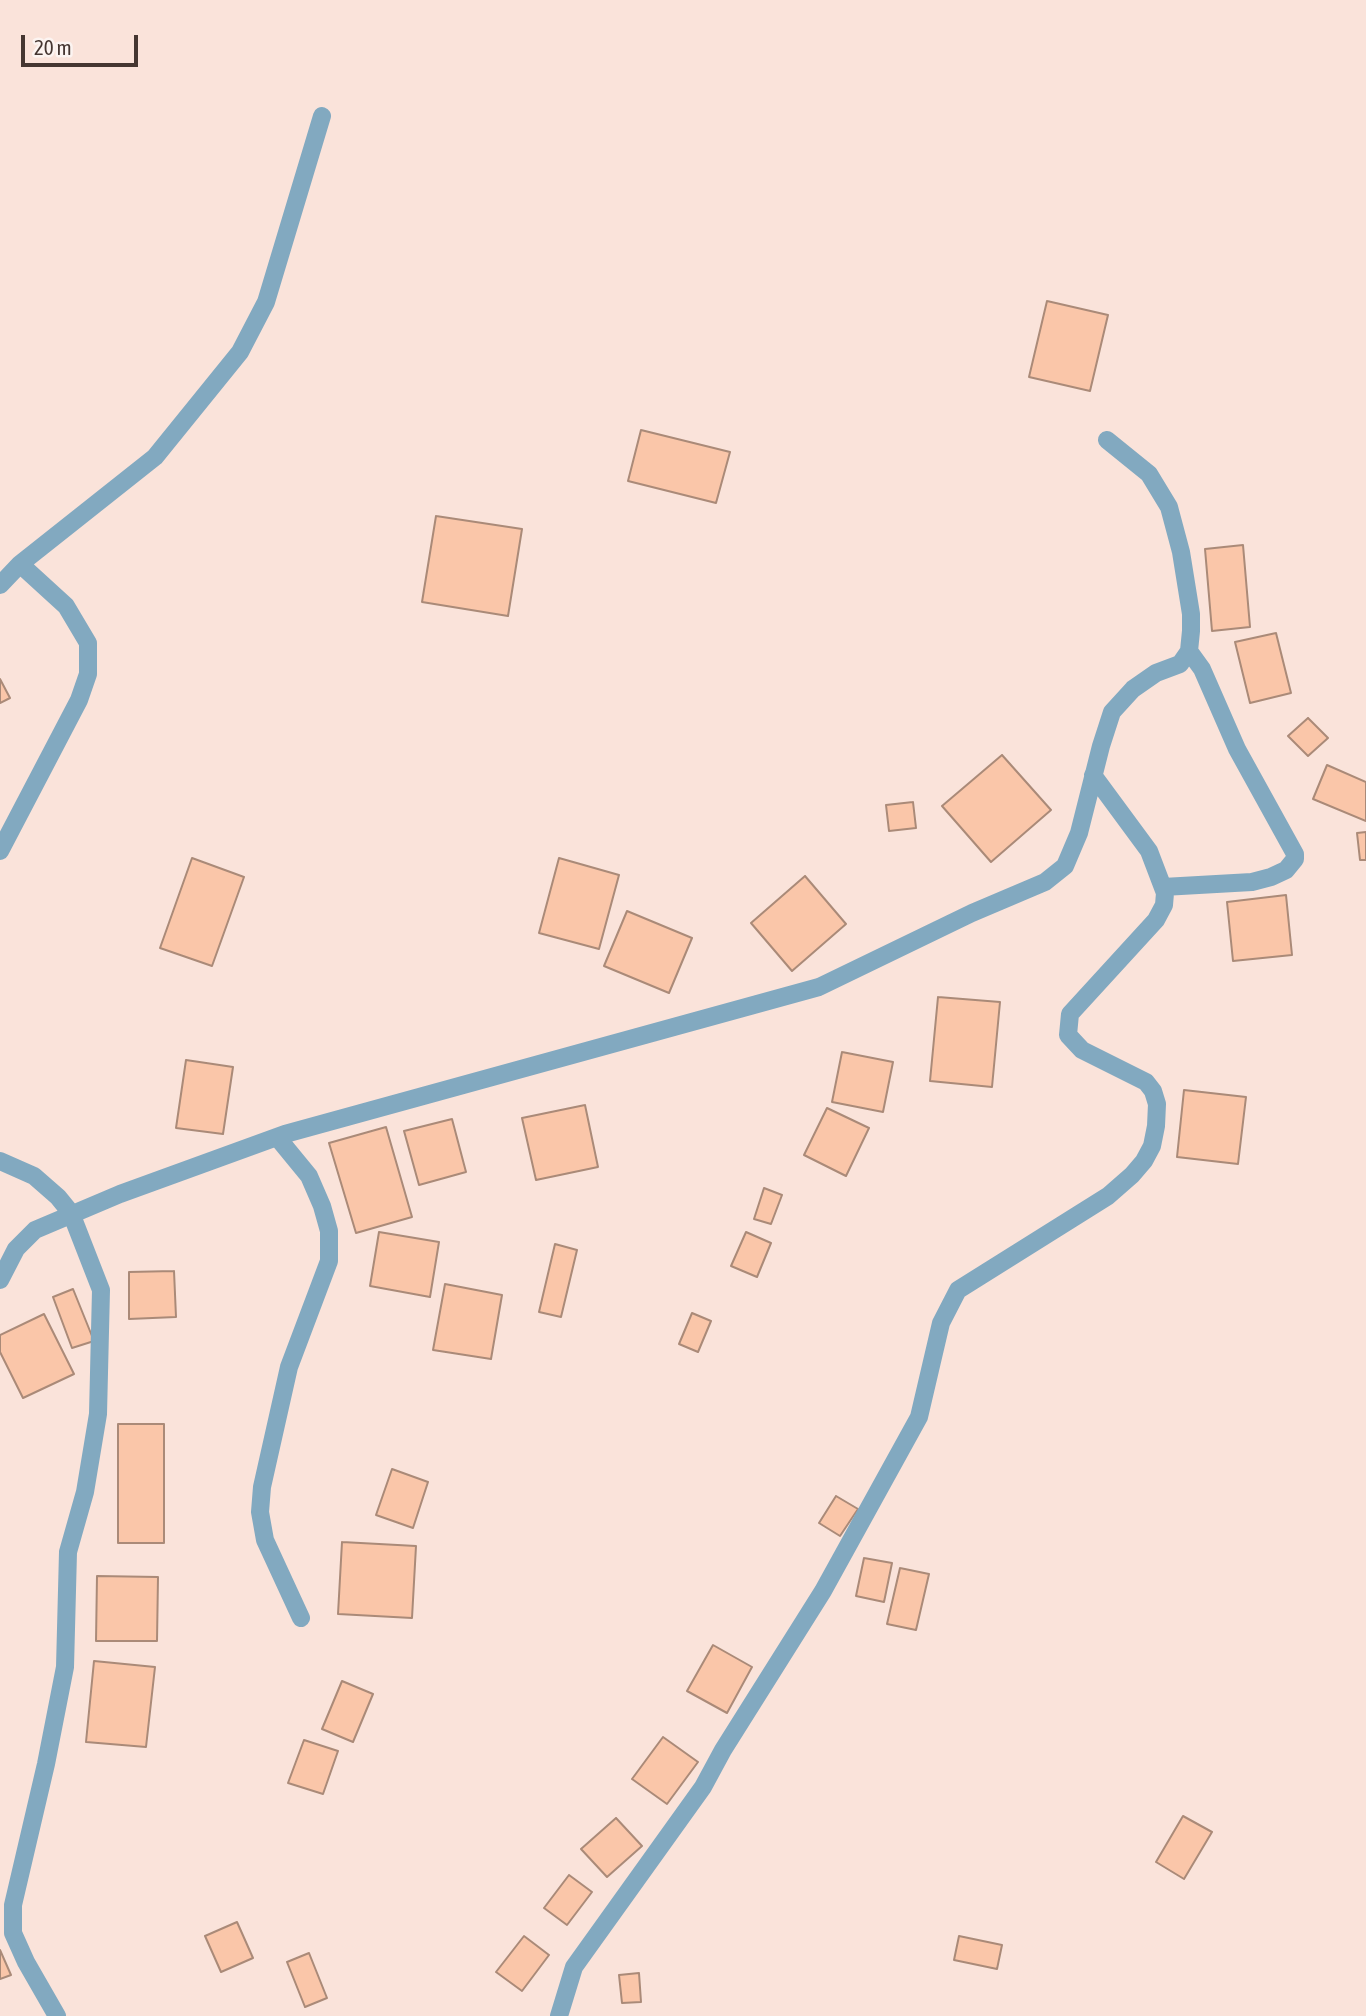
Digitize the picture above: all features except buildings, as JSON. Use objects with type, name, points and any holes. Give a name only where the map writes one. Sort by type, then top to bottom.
[{"type":"street","points":[[0,585],[20,564],[155,457],[240,352],[266,302],[322,116]]},
{"type":"street","points":[[0,1280],[16,1249],[35,1230],[71,1213],[277,1137],[819,987],[972,913],[1045,882],[1065,866],[1079,833],[1112,712],[1133,689],[1156,673],[1180,663],[1188,651],[1191,614],[1181,552],[1169,507],[1149,474],[1107,440]]},
{"type":"street","points":[[0,851],[79,700],[88,674],[88,643],[66,606],[20,564]]},
{"type":"street","points":[[1163,887],[1252,882],[1286,870],[1296,859],[1296,854],[1237,749],[1213,692],[1188,651]]},
{"type":"street","points":[[559,2016],[574,1967],[703,1787],[723,1750],[823,1591],[919,1418],[941,1323],[958,1290],[1108,1196],[1132,1175],[1152,1146],[1157,1104],[1153,1091],[1146,1082],[1082,1049],[1069,1035],[1070,1014],[1156,920],[1164,905],[1163,887],[1149,851],[1093,775]]},
{"type":"street","points":[[277,1137],[309,1176],[329,1231],[329,1261],[289,1367],[260,1512],[265,1540],[301,1618]]},
{"type":"street","points":[[0,1161],[34,1176],[58,1197],[71,1213],[101,1290],[98,1414],[85,1492],[68,1552],[65,1667],[46,1764],[13,1905],[13,1933],[57,2016]]}]
